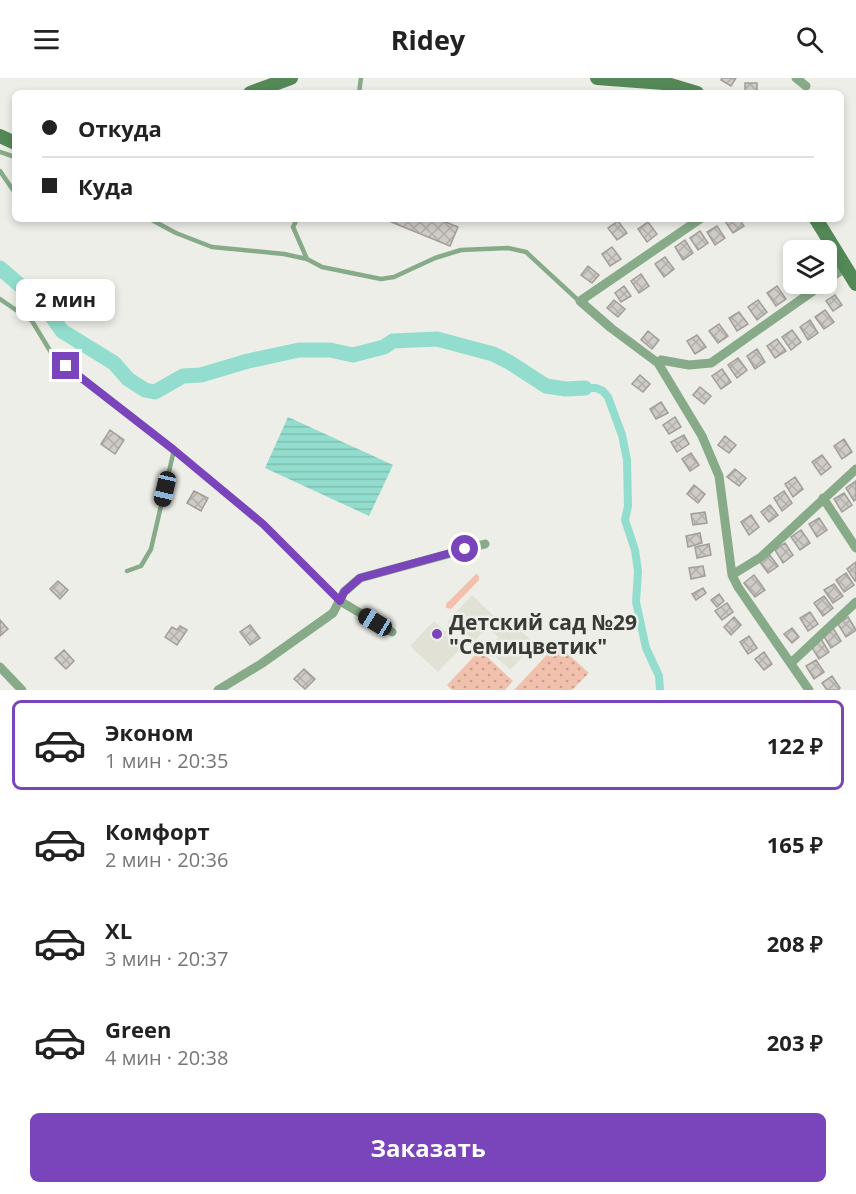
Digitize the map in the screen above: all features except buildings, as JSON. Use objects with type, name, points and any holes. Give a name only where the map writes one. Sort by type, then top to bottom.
[{"type":"main road","points":[[258,90],[291,78]]},
{"type":"main road","points":[[597,78],[665,81],[689,90]]},
{"type":"main road","points":[[818,222],[856,284]]},
{"type":"street","points":[[796,78],[806,86]]},
{"type":"street","points":[[696,222],[580,301],[611,328],[658,363],[702,436],[719,476],[732,574],[738,587],[809,690]]},
{"type":"street","points":[[837,273],[846,267]]},
{"type":"street","points":[[658,363],[661,360],[689,365],[711,363],[808,294]]},
{"type":"street","points":[[732,574],[761,557],[856,469]]},
{"type":"street","points":[[823,498],[856,548]]},
{"type":"street","points":[[218,690],[261,664],[333,613],[344,592],[360,578],[485,544]]},
{"type":"street","points":[[340,601],[392,632]]},
{"type":"street","points":[[791,663],[856,602]]},
{"type":"street","points":[[0,667],[22,690]]},
{"type":"lane","points":[[0,171],[12,189]]},
{"type":"lane","points":[[156,222],[212,247],[285,255],[307,260],[322,267],[381,279],[394,277],[435,258],[461,250],[508,248],[526,252],[580,301]]},
{"type":"lane","points":[[295,222],[292,227],[307,260]]},
{"type":"lane","points":[[0,299],[32,321],[52,354],[263,524],[340,601]]},
{"type":"lane","points":[[127,571],[141,566],[151,549],[174,450]]},
{"type":"shaded area","points":[[476,574],[479,580],[451,609],[446,608],[446,604]]},
{"type":"shaded area","name":"Детский сад №29 \"Семицветик\"","points":[[472,595],[498,620],[494,624],[501,631],[511,621],[535,644],[510,670],[487,649],[498,637],[488,627],[474,641],[459,627],[451,636],[462,647],[438,672],[410,646],[434,621],[446,632],[451,626],[447,622]]},
{"type":"shaded area","points":[[557,644],[589,673],[572,690],[514,690]]},
{"type":"shaded area","points":[[478,652],[483,653],[513,681],[505,690],[452,690],[447,685]]},
{"type":"water","points":[[288,417],[393,465],[369,516],[265,468]]},
{"type":"waterway","points":[[0,268],[45,307],[62,331],[114,363],[128,379],[145,390],[155,392],[183,376],[201,375],[248,361],[299,350],[330,350],[353,355],[384,347],[393,341],[437,339],[493,354],[546,386],[566,389],[585,388]]},
{"type":"waterway","points":[[585,388],[596,388],[608,397],[622,435],[627,460],[628,506],[625,520],[635,550],[638,571],[636,602],[646,648],[659,676],[660,690]]},
{"type":"place","name":"Детский сад №29 \"Семицветик\"","points":[[437,634]]},
{"type":"route","points":[[66,366],[174,450],[263,524],[340,601],[344,592],[360,578],[465,549]]}]
